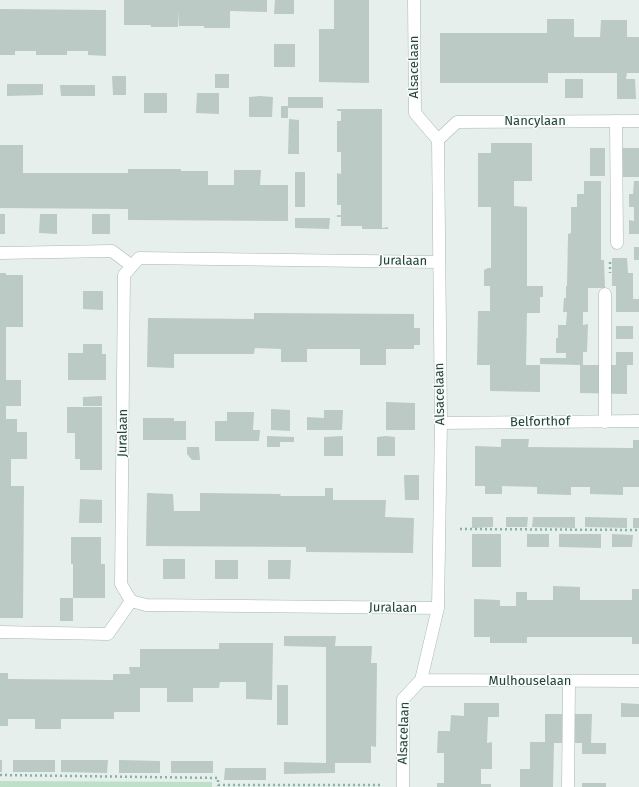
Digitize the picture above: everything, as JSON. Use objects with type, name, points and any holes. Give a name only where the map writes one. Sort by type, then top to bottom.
[{"type":"street","name":"Alsacelaan","points":[[403,786],[403,699],[421,680],[438,608],[441,423],[438,140],[415,113],[414,0]]},
{"type":"street","points":[[616,120],[617,243]]},
{"type":"street","name":"Nancylaan","points":[[438,140],[457,122],[639,121]]},
{"type":"street","points":[[0,253],[112,251],[132,266]]},
{"type":"street","name":"Juralaan","points":[[438,608],[146,605],[131,601],[121,584],[124,275],[139,258],[439,262]]},
{"type":"street","points":[[605,294],[605,422]]},
{"type":"street","name":"Belforthof","points":[[441,423],[639,421]]},
{"type":"street","points":[[0,632],[108,634],[131,601]]},
{"type":"street","name":"Mulhouselaan","points":[[421,680],[639,681]]},
{"type":"street","points":[[568,787],[569,681]]},
{"type":"path","points":[[605,294],[610,289],[610,252],[617,243]]},
{"type":"path","points":[[439,529],[639,530]]},
{"type":"path","points":[[0,775],[218,778],[218,786],[403,786]]},
{"type":"green space","points":[[0,781],[212,782],[212,787],[0,787]]},
{"type":"building","points":[[124,0],[267,0],[267,12],[230,11],[230,28],[179,26],[179,11],[178,27],[124,25]]},
{"type":"building","points":[[275,0],[294,0],[294,14],[274,14]]},
{"type":"building","points":[[334,0],[369,0],[369,83],[319,82],[319,29],[334,29]]},
{"type":"building","points":[[0,9],[106,10],[106,56],[88,55],[88,51],[67,51],[67,55],[36,55],[36,51],[15,51],[15,55],[0,55]]},
{"type":"building","points":[[547,19],[574,19],[574,37],[600,37],[601,20],[627,20],[627,37],[639,37],[639,73],[627,73],[626,79],[635,79],[636,99],[617,99],[617,73],[548,73],[548,83],[440,83],[440,33],[547,33]]},
{"type":"building","points":[[274,44],[295,44],[295,67],[274,67]]},
{"type":"building","points":[[215,74],[229,74],[229,88],[215,88]]},
{"type":"building","points":[[112,76],[126,76],[126,95],[113,95]]},
{"type":"building","points":[[565,79],[583,79],[583,98],[565,98]]},
{"type":"building","points":[[7,84],[43,84],[43,95],[7,96]]},
{"type":"building","points":[[60,85],[95,85],[95,96],[61,96]]},
{"type":"building","points":[[144,93],[167,93],[167,113],[144,113]]},
{"type":"building","points":[[197,93],[219,93],[219,114],[196,113]]},
{"type":"building","points":[[249,97],[273,97],[272,117],[249,117]]},
{"type":"building","points":[[288,97],[323,97],[323,108],[288,108],[288,118],[281,118],[281,106],[288,106]]},
{"type":"building","points":[[337,109],[382,109],[382,228],[388,227],[388,229],[362,229],[362,226],[341,226],[341,217],[337,217],[337,215],[341,215],[341,205],[337,205],[337,173],[341,174],[341,152],[337,152],[337,121],[341,121],[341,111],[337,111]]},
{"type":"building","points":[[289,119],[299,120],[299,154],[288,154]]},
{"type":"building","points":[[491,143],[532,143],[532,181],[514,181],[514,206],[527,207],[527,286],[543,286],[543,297],[540,297],[540,313],[527,313],[526,365],[540,365],[540,392],[490,391],[490,365],[477,365],[478,311],[490,311],[490,286],[484,286],[484,270],[491,268],[491,207],[478,207],[478,153],[491,153]]},
{"type":"building","points":[[0,145],[23,145],[23,173],[128,173],[128,169],[181,169],[181,171],[208,171],[208,185],[234,185],[234,170],[261,170],[260,185],[288,185],[288,221],[128,220],[128,209],[0,208]]},
{"type":"building","points":[[590,148],[605,148],[605,176],[590,176]]},
{"type":"building","points":[[621,148],[639,148],[639,177],[621,177]]},
{"type":"building","points":[[295,172],[305,172],[305,207],[295,207]]},
{"type":"building","points":[[584,181],[601,181],[601,260],[604,260],[605,288],[588,288],[588,312],[583,312],[583,325],[588,324],[587,352],[583,352],[583,365],[616,365],[616,352],[633,352],[633,365],[627,365],[627,394],[580,393],[580,365],[540,364],[540,358],[566,358],[566,353],[556,353],[556,338],[558,338],[558,325],[566,325],[567,312],[563,312],[567,286],[568,234],[571,233],[571,207],[577,207],[577,194],[584,194]]},
{"type":"building","points":[[634,181],[639,181],[639,234],[629,234],[629,220],[634,221],[634,207],[629,207],[629,194],[633,194]]},
{"type":"building","points":[[0,214],[5,214],[5,234],[0,234]]},
{"type":"building","points":[[40,214],[57,214],[57,234],[39,233]]},
{"type":"building","points":[[92,214],[110,214],[110,234],[92,234]]},
{"type":"building","points":[[295,218],[330,218],[329,229],[295,228]]},
{"type":"building","points":[[634,247],[639,247],[639,260],[634,260]]},
{"type":"building","points":[[612,258],[627,258],[628,273],[633,273],[633,299],[639,299],[639,312],[616,312],[616,286],[612,286]]},
{"type":"building","points":[[0,273],[6,273],[6,275],[23,275],[23,327],[6,327],[6,380],[21,380],[21,406],[6,406],[6,419],[17,419],[17,432],[27,432],[27,459],[11,459],[11,486],[24,486],[23,618],[0,618]]},
{"type":"building","points":[[83,291],[103,291],[103,310],[83,309]]},
{"type":"building","points":[[254,313],[414,314],[414,328],[420,328],[420,345],[414,345],[414,349],[386,349],[386,365],[360,365],[360,349],[307,349],[307,362],[281,362],[281,349],[255,348],[254,354],[174,354],[174,368],[147,367],[148,318],[254,319]]},
{"type":"building","points":[[616,326],[633,326],[633,339],[616,339]]},
{"type":"building","points":[[83,344],[102,344],[102,354],[106,354],[106,380],[68,380],[68,353],[83,353]]},
{"type":"building","points":[[102,396],[102,406],[83,406],[83,397]]},
{"type":"building","points":[[386,402],[415,403],[415,430],[386,430]]},
{"type":"building","points":[[67,407],[102,407],[102,470],[80,470],[80,459],[75,459],[75,433],[67,433]]},
{"type":"building","points":[[271,409],[290,410],[290,431],[271,430]]},
{"type":"building","points":[[324,410],[343,410],[342,430],[307,430],[307,417],[324,418]]},
{"type":"building","points":[[227,412],[254,412],[253,430],[260,430],[259,441],[215,441],[215,421],[227,421]]},
{"type":"building","points":[[143,418],[174,418],[174,421],[186,421],[186,440],[143,440]]},
{"type":"building","points":[[267,436],[294,437],[294,442],[280,442],[280,447],[267,447]]},
{"type":"building","points":[[343,436],[343,456],[324,456],[324,437]]},
{"type":"building","points":[[377,437],[395,437],[395,456],[377,456]]},
{"type":"building","points":[[501,439],[529,439],[528,447],[633,448],[633,440],[639,440],[639,487],[623,487],[623,495],[590,494],[590,487],[571,487],[571,495],[537,494],[537,487],[502,486],[502,494],[485,494],[485,486],[475,486],[475,446],[501,447]]},
{"type":"building","points":[[187,447],[199,447],[200,460],[192,460],[187,454]]},
{"type":"building","points":[[404,475],[419,475],[419,500],[405,500]]},
{"type":"building","points":[[325,488],[333,488],[333,500],[386,500],[385,517],[414,518],[413,553],[306,552],[306,547],[146,546],[147,493],[173,494],[174,511],[200,511],[200,493],[325,496]]},
{"type":"building","points":[[80,499],[102,500],[102,523],[79,523]]},
{"type":"building","points":[[472,517],[493,517],[493,527],[472,528]]},
{"type":"building","points":[[506,517],[528,517],[527,527],[506,527]]},
{"type":"building","points":[[533,517],[575,517],[575,528],[532,527]]},
{"type":"building","points":[[585,517],[627,518],[627,528],[585,527]]},
{"type":"building","points":[[633,518],[639,518],[639,528],[633,528]]},
{"type":"building","points":[[472,534],[501,534],[501,567],[472,567]]},
{"type":"building","points":[[527,534],[549,534],[549,547],[527,547]]},
{"type":"building","points":[[559,534],[601,534],[601,548],[559,547]]},
{"type":"building","points":[[612,534],[633,535],[632,547],[612,547]]},
{"type":"building","points":[[71,537],[101,537],[101,564],[105,564],[105,598],[73,598]]},
{"type":"building","points":[[163,559],[185,559],[185,579],[163,579]]},
{"type":"building","points":[[215,560],[238,560],[238,579],[215,579]]},
{"type":"building","points":[[268,560],[291,560],[290,579],[268,579]]},
{"type":"building","points":[[553,586],[580,587],[580,600],[632,600],[632,589],[639,589],[639,644],[632,644],[632,637],[527,637],[527,643],[490,643],[490,637],[474,637],[474,599],[500,600],[500,606],[516,606],[516,592],[527,592],[527,600],[553,600]]},
{"type":"building","points":[[60,598],[73,598],[73,621],[60,621]]},
{"type":"building","points":[[284,636],[336,636],[335,646],[372,646],[371,663],[377,663],[376,747],[371,746],[371,763],[335,763],[335,773],[284,774],[284,762],[326,763],[326,647],[284,646]]},
{"type":"building","points":[[219,643],[273,643],[272,700],[246,699],[246,682],[220,682],[219,688],[193,688],[193,702],[167,702],[167,688],[140,688],[140,712],[114,712],[114,719],[61,719],[61,729],[35,729],[35,719],[8,719],[8,726],[0,726],[0,673],[8,673],[8,679],[113,680],[113,674],[130,674],[129,667],[140,667],[140,649],[219,649]]},
{"type":"building","points":[[277,685],[288,685],[288,725],[277,725]]},
{"type":"building","points":[[464,703],[499,703],[499,717],[488,717],[487,743],[492,742],[492,769],[481,769],[481,784],[491,784],[491,787],[437,787],[437,783],[444,783],[444,753],[437,753],[438,731],[450,731],[451,715],[464,716]]},
{"type":"building","points":[[621,703],[639,704],[639,717],[621,717]]},
{"type":"building","points":[[545,714],[562,714],[562,743],[554,743],[553,787],[520,787],[520,769],[530,769],[530,742],[545,742]]},
{"type":"building","points":[[575,714],[592,714],[591,743],[606,743],[606,754],[582,754],[582,743],[575,743]]},
{"type":"building","points":[[0,760],[2,760],[2,772],[0,772]]},
{"type":"building","points":[[13,760],[55,760],[55,772],[13,772]]},
{"type":"building","points":[[61,760],[108,760],[107,773],[61,772]]},
{"type":"building","points":[[119,760],[160,761],[160,773],[119,773]]},
{"type":"building","points":[[171,761],[213,761],[213,773],[171,773]]},
{"type":"building","points":[[225,768],[266,768],[266,780],[224,780]]},
{"type":"building","points":[[582,783],[606,783],[606,787],[582,787]]}]
